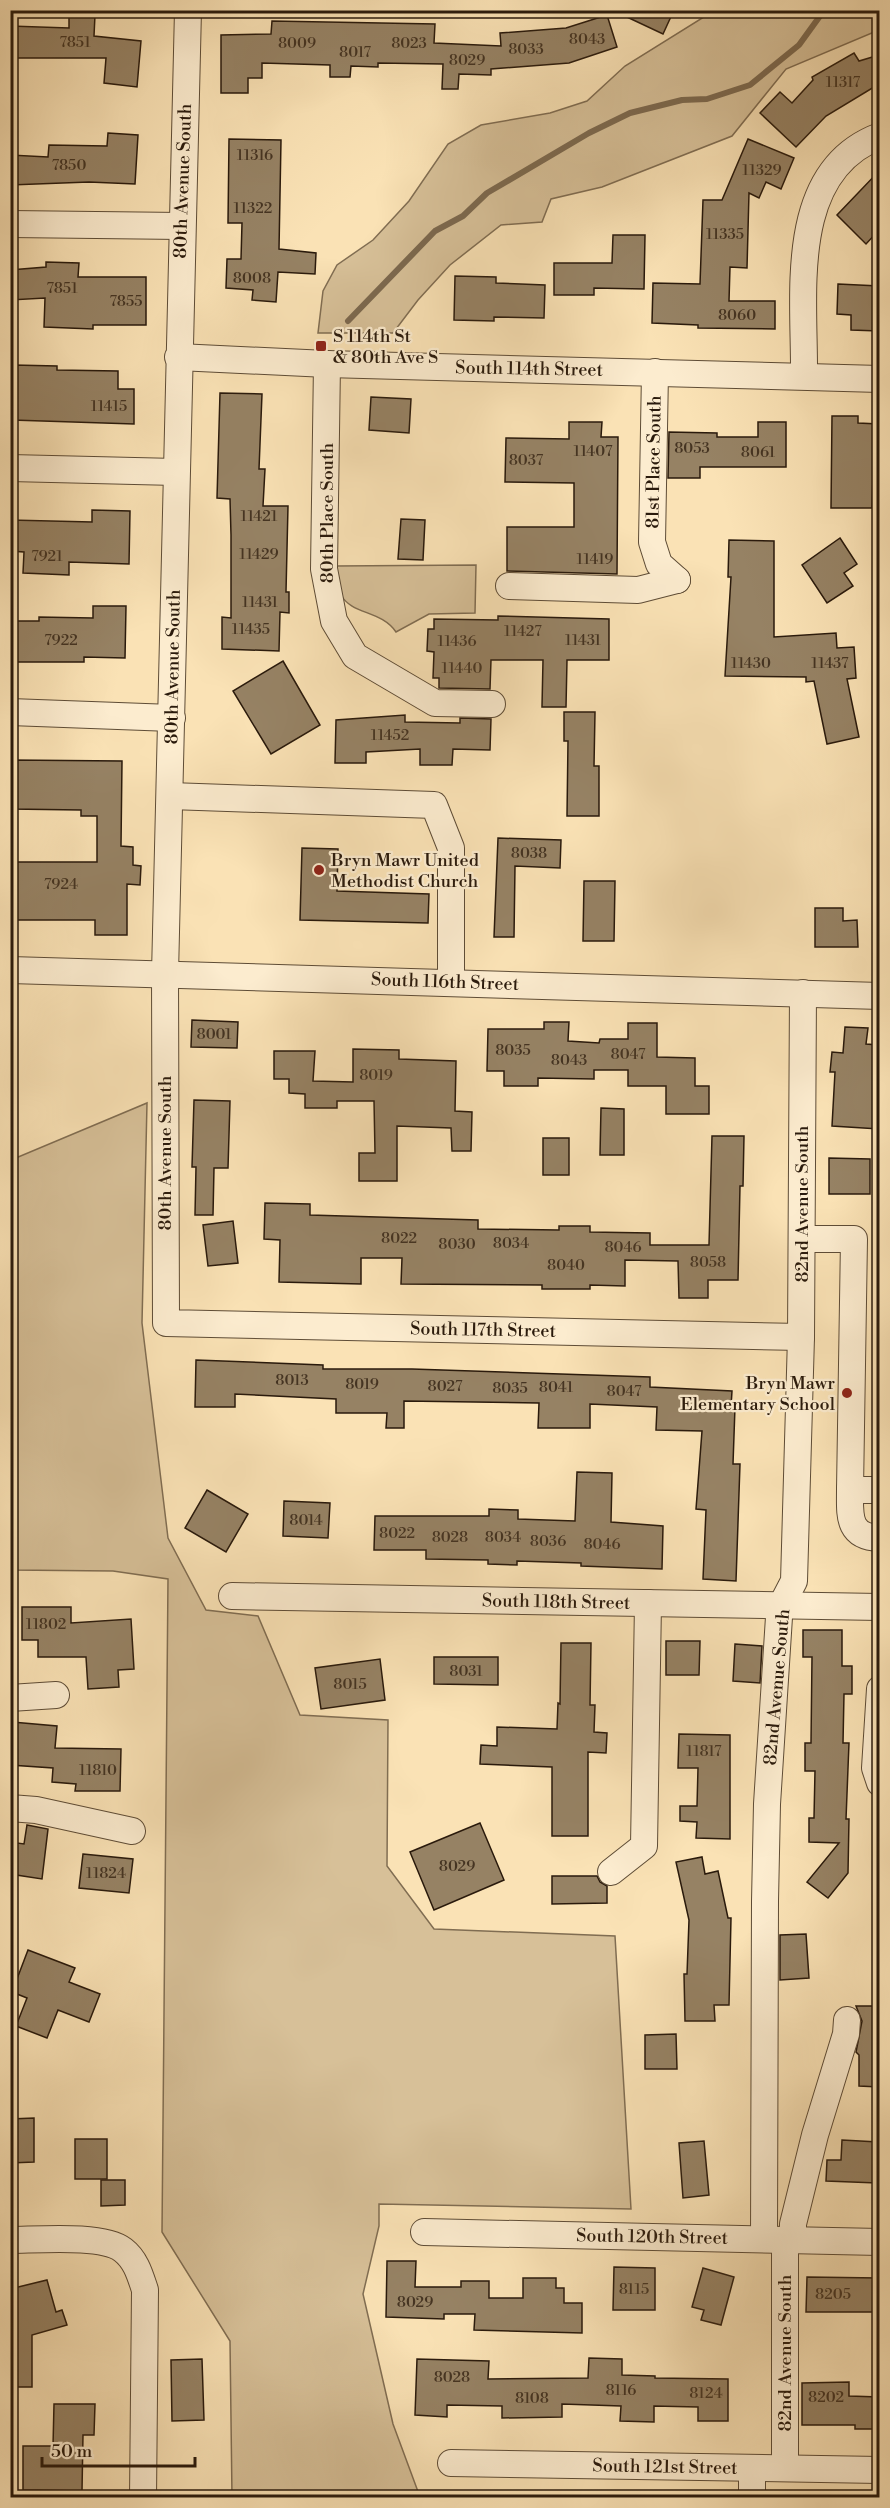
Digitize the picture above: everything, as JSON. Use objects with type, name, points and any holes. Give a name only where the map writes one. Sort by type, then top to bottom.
[{"type":"street","name":"80th Avenue South","points":[[166,1323],[165,974],[188,10]]},
{"type":"street","points":[[804,376],[806,236],[818,195],[833,168],[859,144],[879,136]]},
{"type":"street","points":[[10,224],[182,226]]},
{"type":"street","name":"South 114th Street","points":[[178,357],[327,364],[879,379]]},
{"type":"street","name":"80th Place South","points":[[327,364],[324,569],[334,621],[355,656],[438,705],[492,704]]},
{"type":"street","name":"81st Place South","points":[[509,586],[638,590],[677,580],[659,564],[652,542],[655,372]]},
{"type":"street","points":[[10,468],[176,472]]},
{"type":"street","points":[[10,712],[172,718]]},
{"type":"street","points":[[170,796],[434,805],[451,848],[451,982]]},
{"type":"street","name":"South 116th Street","points":[[10,970],[879,996]]},
{"type":"street","name":"82nd Avenue South","points":[[785,2467],[781,2240],[766,1837],[781,1606],[794,1581],[801,1337],[803,993]]},
{"type":"street","points":[[802,1239],[854,1239],[849,1490],[852,1524],[860,1533],[868,1537],[879,1538]]},
{"type":"street","name":"South 117th Street","points":[[166,1323],[801,1337]]},
{"type":"street","points":[[849,1490],[879,1490]]},
{"type":"street","name":"South 118th Street","points":[[232,1596],[879,1606]]},
{"type":"street","points":[[611,1872],[644,1846],[648,1603]]},
{"type":"street","points":[[879,1689],[875,1768],[879,1783]]},
{"type":"street","points":[[10,1698],[56,1695]]},
{"type":"street","points":[[10,1808],[36,1810],[132,1831]]},
{"type":"street","points":[[781,2240],[792,2224],[818,2124],[846,2034],[846,2020]]},
{"type":"street","name":"South 120th Street","points":[[424,2232],[879,2242]]},
{"type":"street","points":[[10,2240],[98,2241],[121,2248],[136,2265],[144,2290],[143,2498]]},
{"type":"street","name":"South 121st Street","points":[[451,2463],[879,2470]]},
{"type":"street","points":[[752,2468],[752,2498]]},
{"type":"shaded area","points":[[715,10],[879,11],[879,30],[786,69],[732,136],[602,187],[551,199],[542,222],[501,225],[450,265],[418,300],[393,333],[318,333],[323,291],[337,265],[373,240],[409,201],[448,144],[481,125],[550,113],[587,101],[625,66]]},
{"type":"shaded area","points":[[476,565],[475,613],[429,614],[396,632],[383,620],[346,601],[340,592],[335,566]]},
{"type":"shaded area","points":[[147,1103],[142,1323],[168,1538],[206,1610],[258,1616],[300,1715],[388,1720],[387,1866],[434,1929],[615,1936],[631,2209],[379,2204],[379,2226],[363,2294],[393,2424],[420,2497],[232,2497],[230,2341],[162,2232],[168,1579],[113,1571],[11,1570],[11,1160]]},
{"type":"building","points":[[612,10],[674,10],[663,34]]},
{"type":"building","points":[[69,14],[95,15],[94,36],[141,41],[137,87],[104,83],[106,58],[10,58],[10,26],[69,28]]},
{"type":"building","points":[[607,15],[617,47],[569,63],[491,69],[491,75],[459,74],[458,89],[442,89],[443,64],[378,63],[378,67],[351,66],[350,77],[330,77],[330,65],[262,63],[262,78],[248,78],[248,93],[221,93],[221,35],[271,34],[272,21],[435,24],[434,43],[501,46],[500,33],[566,28]]},
{"type":"building","points":[[854,53],[859,61],[879,55],[879,84],[826,116],[796,147],[760,113],[780,92],[792,103],[813,80],[812,77]]},
{"type":"building","points":[[108,133],[138,135],[135,184],[89,182],[10,185],[10,155],[48,157],[49,145],[107,146]]},
{"type":"building","points":[[229,139],[281,140],[279,249],[316,253],[315,274],[278,272],[276,302],[252,300],[253,290],[226,288],[227,259],[241,259],[242,223],[228,223]]},
{"type":"building","points":[[748,139],[794,158],[781,189],[766,182],[759,198],[749,193],[747,268],[730,267],[729,301],[775,301],[775,329],[698,328],[698,325],[652,323],[653,283],[700,284],[703,200],[722,200]]},
{"type":"building","points":[[879,171],[879,230],[866,244],[837,215]]},
{"type":"building","points":[[613,235],[645,235],[644,289],[594,288],[594,295],[554,295],[554,263],[612,263]]},
{"type":"building","points":[[46,262],[79,263],[78,277],[146,277],[146,325],[93,325],[93,329],[44,327],[45,298],[10,300],[10,270],[46,267]]},
{"type":"building","points":[[455,276],[496,277],[496,283],[545,285],[544,318],[494,317],[494,321],[454,320]]},
{"type":"building","points":[[838,284],[879,286],[879,331],[851,330],[851,315],[837,314]]},
{"type":"building","points":[[13,365],[57,366],[57,370],[118,371],[118,389],[134,389],[134,424],[12,420]]},
{"type":"building","points":[[220,393],[262,394],[259,469],[265,469],[263,506],[288,506],[286,592],[289,592],[289,613],[280,612],[279,651],[222,649],[222,617],[231,618],[231,535],[230,499],[217,498]]},
{"type":"building","points":[[371,397],[411,399],[409,433],[369,430]]},
{"type":"building","points":[[832,416],[858,416],[858,423],[879,424],[879,477],[873,477],[872,508],[831,508]]},
{"type":"building","points":[[569,422],[602,422],[601,437],[618,437],[617,574],[507,571],[507,527],[574,527],[574,483],[505,482],[506,438],[569,439]]},
{"type":"building","points":[[758,422],[786,422],[786,467],[700,467],[700,478],[668,478],[669,432],[717,433],[717,437],[758,437]]},
{"type":"building","points":[[92,510],[130,511],[129,564],[69,562],[69,575],[23,573],[24,552],[10,551],[10,520],[92,522]]},
{"type":"building","points":[[401,519],[425,520],[423,560],[398,559]]},
{"type":"building","points":[[840,538],[857,564],[844,573],[853,586],[827,603],[802,565]]},
{"type":"building","points":[[729,540],[774,541],[774,637],[836,633],[837,648],[854,647],[856,678],[847,679],[859,737],[827,744],[814,681],[806,682],[806,677],[725,676],[731,577],[728,577]]},
{"type":"building","points":[[93,606],[126,606],[125,658],[84,657],[84,662],[10,662],[10,621],[39,621],[39,617],[93,618]]},
{"type":"building","points":[[498,616],[609,619],[609,660],[567,660],[566,707],[542,707],[543,660],[491,660],[490,689],[439,688],[439,678],[433,678],[434,652],[427,651],[428,629],[434,629],[434,619],[498,620]]},
{"type":"building","points":[[283,661],[320,725],[271,754],[233,691]]},
{"type":"building","points":[[564,712],[595,712],[594,766],[599,766],[599,816],[567,816],[568,741],[564,741]]},
{"type":"building","points":[[405,715],[405,722],[460,723],[460,718],[491,719],[490,750],[453,749],[452,765],[420,765],[420,749],[366,752],[366,763],[335,763],[336,720]]},
{"type":"building","points":[[10,760],[122,761],[121,846],[133,847],[133,865],[141,866],[140,885],[127,884],[127,935],[95,935],[95,920],[10,920],[10,862],[97,862],[97,816],[81,816],[81,810],[10,809]]},
{"type":"building","points":[[498,838],[561,840],[560,868],[515,866],[514,937],[494,937]]},
{"type":"building","name":"Bryn Mawr United Methodist Church","points":[[302,848],[338,849],[337,891],[429,894],[428,923],[300,920]]},
{"type":"building","points":[[584,881],[615,881],[614,941],[583,941]]},
{"type":"building","points":[[815,908],[843,908],[843,921],[857,920],[858,947],[815,947]]},
{"type":"building","points":[[192,1020],[238,1022],[237,1048],[191,1047]]},
{"type":"building","points":[[544,1022],[569,1022],[568,1041],[599,1043],[600,1039],[628,1039],[628,1023],[657,1023],[657,1057],[695,1058],[695,1086],[709,1086],[709,1114],[666,1114],[666,1086],[628,1086],[628,1070],[594,1070],[594,1079],[538,1078],[538,1086],[504,1086],[504,1071],[487,1071],[488,1029],[544,1029]]},
{"type":"building","points":[[845,1027],[868,1028],[866,1044],[879,1045],[879,1129],[832,1126],[835,1072],[830,1072],[832,1052],[843,1053]]},
{"type":"building","points":[[353,1049],[399,1050],[399,1059],[456,1061],[455,1111],[472,1112],[471,1151],[452,1151],[451,1128],[397,1126],[397,1181],[359,1181],[359,1153],[375,1153],[374,1101],[337,1101],[337,1108],[305,1108],[305,1094],[289,1093],[289,1079],[274,1079],[274,1051],[315,1051],[313,1081],[353,1082]]},
{"type":"building","points":[[194,1100],[230,1101],[228,1168],[214,1168],[213,1215],[195,1215],[196,1167],[192,1167]]},
{"type":"building","points":[[601,1108],[624,1109],[624,1155],[600,1155]]},
{"type":"building","points":[[712,1136],[744,1136],[743,1186],[740,1186],[738,1280],[708,1280],[708,1298],[679,1298],[678,1261],[625,1260],[625,1286],[590,1285],[590,1289],[542,1289],[542,1285],[401,1284],[402,1258],[361,1258],[361,1284],[279,1282],[280,1240],[264,1239],[265,1203],[310,1204],[310,1215],[478,1220],[478,1229],[559,1230],[559,1226],[590,1226],[590,1232],[650,1233],[650,1245],[709,1245]]},
{"type":"building","points":[[543,1138],[569,1138],[569,1175],[543,1175]]},
{"type":"building","points":[[829,1158],[870,1159],[870,1194],[829,1194]]},
{"type":"building","points":[[233,1221],[238,1263],[208,1266],[203,1225]]},
{"type":"building","points":[[196,1360],[323,1365],[323,1369],[412,1369],[650,1377],[650,1387],[732,1391],[731,1407],[735,1407],[733,1464],[740,1464],[736,1581],[703,1579],[706,1510],[696,1509],[702,1431],[656,1430],[657,1407],[590,1404],[590,1428],[538,1428],[539,1403],[404,1401],[404,1428],[386,1428],[387,1413],[336,1413],[336,1399],[235,1394],[235,1407],[195,1407]]},
{"type":"building","points":[[577,1472],[612,1473],[611,1522],[663,1526],[662,1569],[517,1561],[517,1565],[488,1564],[488,1560],[426,1559],[426,1550],[374,1550],[375,1516],[489,1516],[489,1509],[518,1510],[518,1519],[575,1521]]},
{"type":"building","points":[[207,1490],[248,1514],[226,1552],[185,1528]]},
{"type":"building","points":[[284,1501],[330,1503],[328,1538],[283,1536]]},
{"type":"building","points":[[22,1607],[71,1607],[71,1623],[131,1619],[134,1669],[118,1670],[119,1687],[88,1689],[86,1657],[38,1657],[38,1640],[22,1640]]},
{"type":"building","points":[[803,1630],[842,1630],[842,1666],[852,1666],[852,1694],[844,1694],[843,1743],[849,1743],[846,1819],[849,1819],[848,1873],[828,1898],[807,1882],[839,1843],[809,1842],[809,1818],[814,1818],[815,1771],[805,1771],[805,1743],[811,1743],[812,1657],[803,1657]]},
{"type":"building","points":[[666,1641],[700,1641],[699,1675],[666,1675]]},
{"type":"building","points":[[561,1643],[591,1643],[590,1705],[595,1705],[594,1732],[607,1733],[606,1753],[588,1752],[588,1836],[552,1836],[552,1767],[480,1764],[481,1745],[497,1746],[497,1727],[557,1729],[558,1703],[560,1704]]},
{"type":"building","points":[[735,1644],[762,1646],[760,1683],[733,1681]]},
{"type":"building","points":[[434,1657],[498,1657],[498,1685],[434,1684]]},
{"type":"building","points":[[380,1659],[385,1700],[321,1709],[315,1668]]},
{"type":"building","points":[[12,1722],[57,1726],[55,1748],[121,1749],[120,1791],[75,1791],[76,1784],[52,1782],[53,1768],[10,1765]]},
{"type":"building","points":[[679,1734],[730,1735],[730,1839],[696,1838],[697,1822],[680,1821],[680,1806],[697,1806],[698,1768],[678,1768]]},
{"type":"building","points":[[480,1823],[504,1880],[434,1910],[410,1852]]},
{"type":"building","points":[[27,1825],[48,1829],[42,1879],[10,1874],[10,1842],[24,1844]]},
{"type":"building","points":[[83,1854],[133,1859],[129,1893],[79,1888]]},
{"type":"building","points":[[702,1857],[705,1874],[718,1871],[728,1918],[731,1918],[729,2005],[714,2005],[715,2021],[685,2021],[684,1974],[687,1974],[689,1920],[676,1862]]},
{"type":"building","points":[[552,1876],[597,1876],[600,1882],[607,1886],[607,1903],[552,1904]]},
{"type":"building","points":[[806,1934],[809,1978],[780,1980],[780,1935]]},
{"type":"building","points":[[28,1950],[75,1968],[69,1982],[100,1994],[89,2022],[58,2010],[47,2038],[16,2026],[27,1998],[12,1992]]},
{"type":"building","points":[[856,2006],[879,2006],[879,2087],[859,2086],[859,2055],[856,2052],[862,2021]]},
{"type":"building","points":[[676,2034],[677,2069],[645,2069],[645,2035]]},
{"type":"building","points":[[34,2118],[34,2162],[10,2163],[10,2119]]},
{"type":"building","points":[[75,2139],[107,2139],[107,2179],[75,2179]]},
{"type":"building","points":[[842,2140],[878,2142],[877,2183],[826,2181],[827,2160],[841,2160]]},
{"type":"building","points":[[704,2141],[709,2195],[683,2198],[679,2143]]},
{"type":"building","points":[[101,2180],[125,2180],[125,2205],[101,2206]]},
{"type":"building","points":[[387,2261],[416,2261],[415,2287],[461,2287],[461,2281],[489,2281],[489,2298],[523,2298],[523,2278],[556,2278],[556,2288],[564,2288],[564,2303],[582,2303],[582,2333],[474,2330],[475,2314],[444,2314],[444,2319],[386,2317]]},
{"type":"building","points":[[614,2267],[655,2268],[655,2310],[613,2310]]},
{"type":"building","points":[[703,2268],[734,2277],[721,2325],[701,2320],[704,2310],[692,2307]]},
{"type":"building","points":[[807,2277],[879,2278],[879,2312],[806,2312]]},
{"type":"building","points":[[47,2280],[56,2312],[62,2310],[67,2325],[32,2335],[32,2387],[10,2387],[10,2289]]},
{"type":"building","points":[[589,2358],[622,2359],[622,2375],[728,2379],[728,2421],[698,2421],[698,2407],[654,2406],[654,2422],[620,2421],[621,2406],[562,2404],[562,2417],[502,2418],[502,2406],[447,2405],[447,2417],[415,2415],[417,2359],[489,2361],[488,2379],[588,2378]]},
{"type":"building","points":[[202,2359],[204,2420],[172,2421],[171,2360]]},
{"type":"building","points":[[849,2382],[849,2396],[879,2397],[879,2429],[855,2429],[855,2425],[802,2425],[802,2383]]},
{"type":"building","points":[[54,2404],[95,2404],[94,2435],[83,2435],[82,2491],[23,2490],[23,2446],[53,2446]]},
{"type":"waterway","points":[[348,321],[435,231],[463,216],[487,193],[589,133],[630,113],[682,100],[707,99],[750,85],[799,45],[820,16],[828,10]]},
{"type":"place","name":"S 114th St & 80th Ave S","points":[[321,346]]},
{"type":"place","name":"Bryn Mawr United Methodist Church","points":[[319,870]]},
{"type":"place","name":"Bryn Mawr Elementary School","points":[[847,1393]]}]
